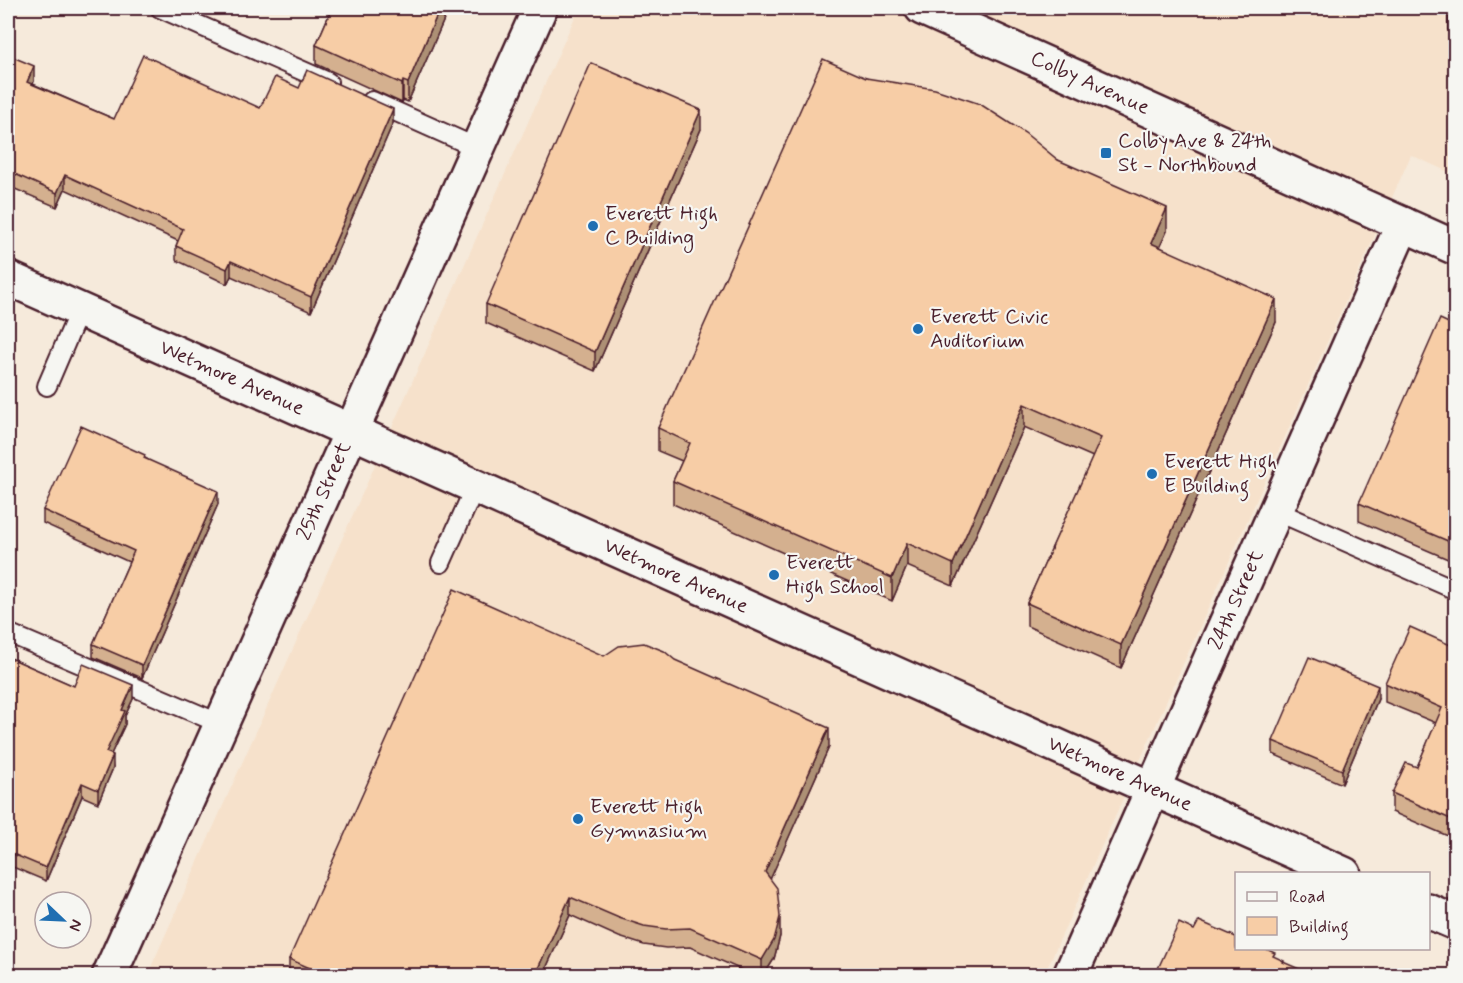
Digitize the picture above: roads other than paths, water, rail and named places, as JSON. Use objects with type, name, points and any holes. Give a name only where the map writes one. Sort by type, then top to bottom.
[{"type":"street","name":"25th Street","points":[[109,975],[540,8]]},
{"type":"street","name":"Colby Avenue","points":[[922,8],[1455,248]]},
{"type":"street","name":"24th Street","points":[[1070,975],[1403,225]]},
{"type":"street","name":"Wetmore Avenue","points":[[8,278],[1342,872]]},
{"type":"street","points":[[1430,912],[1455,923]]},
{"type":"lane","points":[[160,8],[249,39],[347,90],[477,148]]},
{"type":"lane","points":[[47,386],[80,309]]},
{"type":"lane","points":[[441,563],[475,487]]},
{"type":"lane","points":[[1276,511],[1455,590]]},
{"type":"lane","points":[[8,633],[221,724]]},
{"type":"place","name":"Colby Ave & 24th St - Northbound","points":[[1106,153]]},
{"type":"place","name":"Everett High C Building","points":[[593,226]]},
{"type":"place","name":"Everett Civic Auditorium","points":[[918,329]]},
{"type":"place","name":"Everett High E Building","points":[[1152,474]]},
{"type":"place","name":"Everett High School","points":[[774,575]]},
{"type":"place","name":"Everett High Gymnasium","points":[[578,819]]}]
